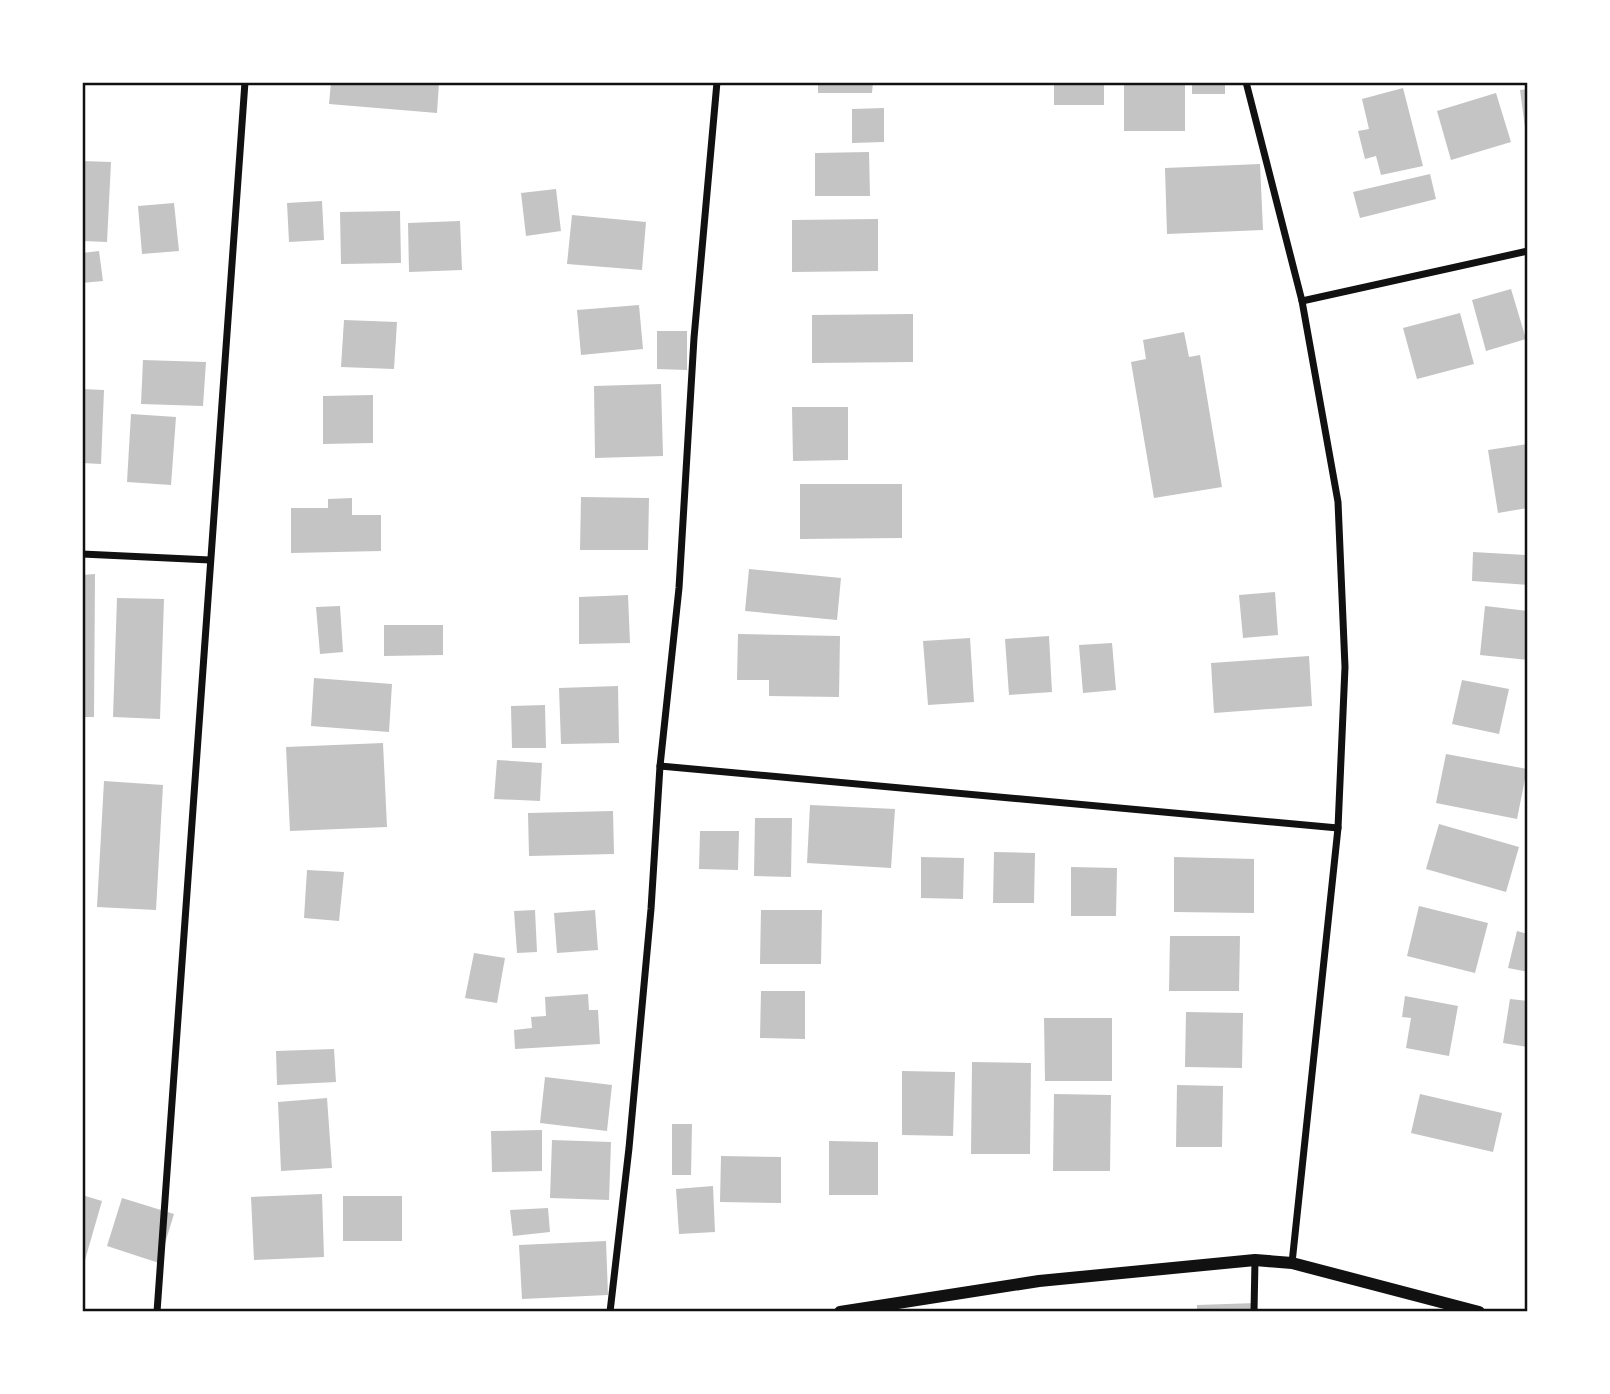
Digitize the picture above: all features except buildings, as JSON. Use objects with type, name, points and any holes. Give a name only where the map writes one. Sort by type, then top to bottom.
[{"type":"street","points":[[157,1312],[245,82]]},
{"type":"street","points":[[610,1312],[631,1134],[651,909],[660,766],[679,588],[694,338],[717,82]]},
{"type":"street","points":[[1246,82],[1302,301],[1338,502],[1345,667],[1338,828],[1292,1263]]},
{"type":"street","points":[[1302,301],[1528,251]]},
{"type":"street","points":[[82,554],[210,560]]},
{"type":"street","points":[[660,766],[1338,828]]},
{"type":"street","points":[[1254,1312],[1255,1260]]},
{"type":"street","points":[[840,1312],[1039,1281],[1255,1260],[1292,1263],[1479,1312]]}]
